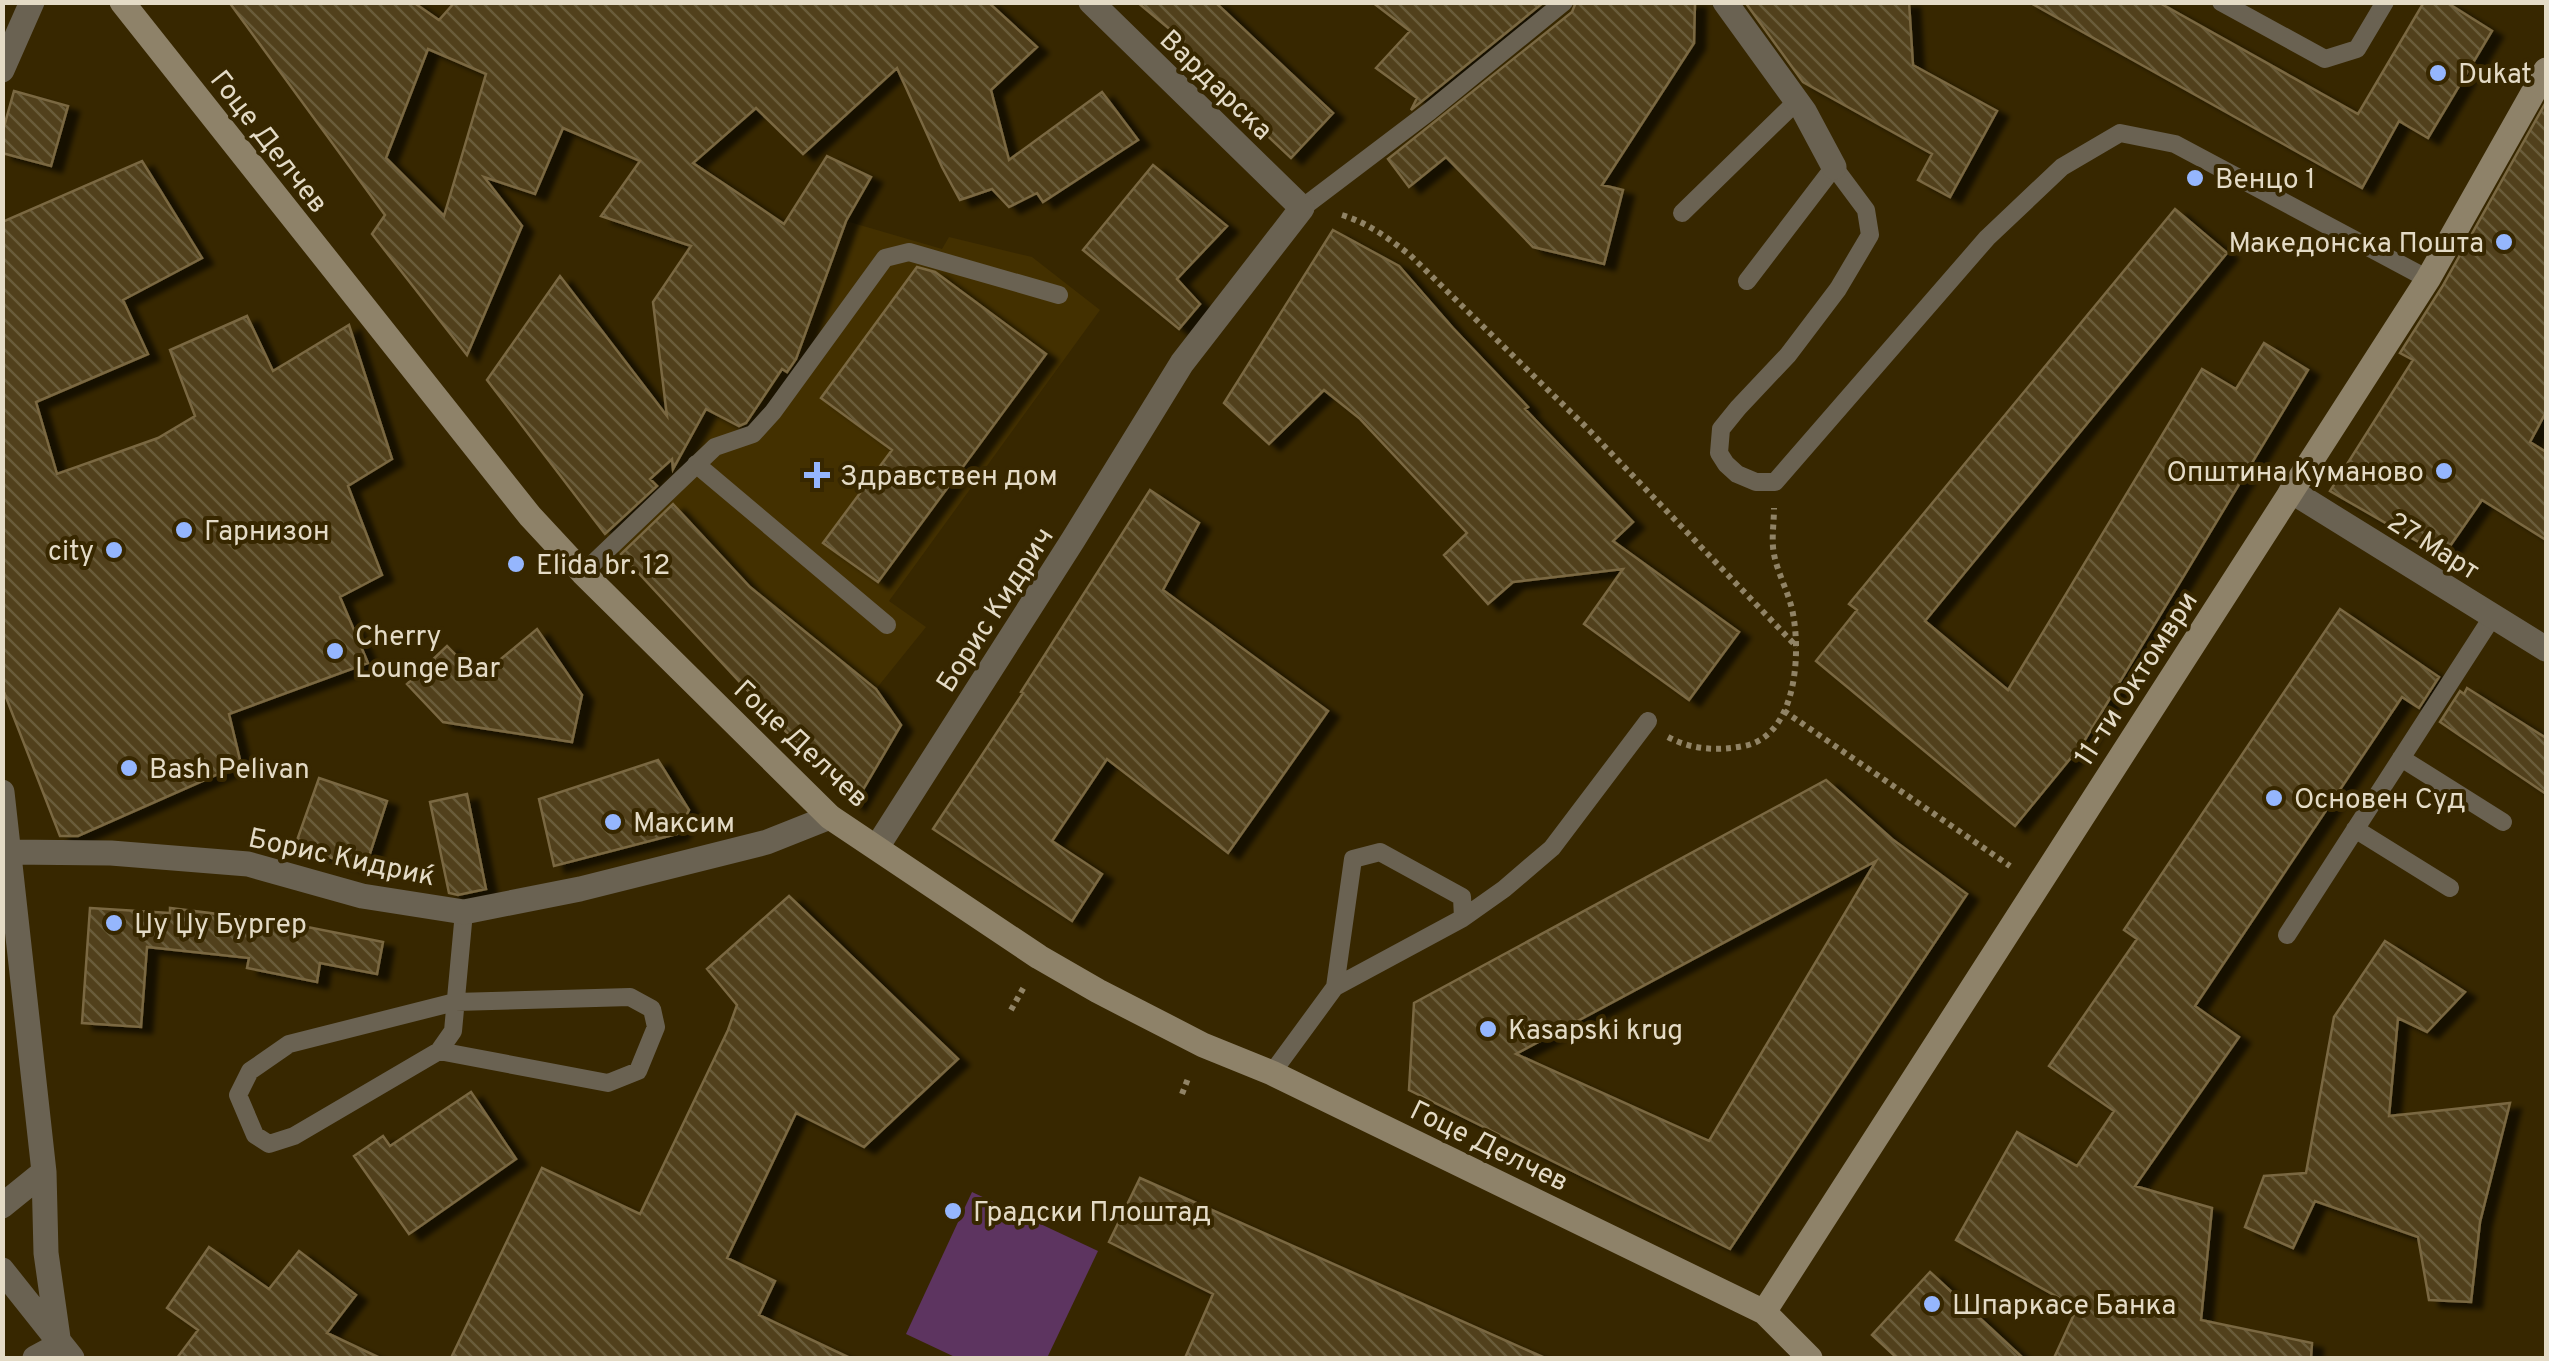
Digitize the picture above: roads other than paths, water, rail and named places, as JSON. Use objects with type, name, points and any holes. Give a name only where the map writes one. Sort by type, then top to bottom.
[{"type":"street","points":[[2,70],[32,2]]},
{"type":"street","name":"Гоце Делчев","points":[[122,2],[530,516],[830,817],[1040,957],[1098,991],[1203,1045],[1272,1073],[1764,1312],[1810,1358]]},
{"type":"street","name":"Вардарска","points":[[1091,2],[1302,208]]},
{"type":"street","points":[[1726,2],[1797,101],[1834,167]]},
{"type":"street","name":"11-ти Октомври","points":[[1764,1312],[2428,280],[2546,70]]},
{"type":"street","name":"Борис Кидрич","points":[[877,848],[1182,363],[1302,208]]},
{"type":"street","name":"27 Март","points":[[2291,491],[2546,649]]},
{"type":"street","points":[[2,792],[44,1172],[46,1253],[66,1352]]},
{"type":"street","name":"Борис Кидриќ","points":[[8,852],[111,853],[248,864],[362,896],[464,912],[580,890],[766,842],[830,817]]},
{"type":"street","points":[[2,1206],[44,1172]]},
{"type":"street","points":[[2,1270],[66,1352]]},
{"type":"street","points":[[35,1358],[66,1352]]},
{"type":"lane","points":[[1302,208],[1564,2]]},
{"type":"lane","points":[[2221,2],[2325,59],[2357,50],[2385,2]]},
{"type":"lane","points":[[1682,212],[1797,101]]},
{"type":"lane","points":[[1747,280],[1834,167],[1866,210],[1870,236],[1838,289],[1798,342],[1721,430],[1719,453],[1726,464],[1756,482],[1774,482],[1988,238],[2062,167],[2120,134],[2175,144],[2428,280]]},
{"type":"lane","points":[[584,573],[715,447],[753,434],[885,258],[909,252],[1059,295]]},
{"type":"lane","points":[[696,464],[888,625]]},
{"type":"lane","points":[[2287,935],[2493,616]]},
{"type":"lane","points":[[1272,1073],[1335,988],[1463,918],[1552,848],[1648,720]]},
{"type":"lane","points":[[2401,758],[2503,822]]},
{"type":"lane","points":[[2355,830],[2450,888]]},
{"type":"lane","points":[[1335,988],[1354,859],[1380,852],[1462,897],[1463,918]]},
{"type":"lane","points":[[440,1051],[608,1083],[638,1072],[656,1027],[652,1009],[630,997],[455,1002],[289,1044],[250,1071],[238,1094],[255,1135],[269,1144],[294,1136],[440,1051],[452,1032],[455,1002],[464,912]]},
{"type":"place","name":"Dukat","points":[[2438,73]]},
{"type":"place","name":"Венцо 1","points":[[2195,178]]},
{"type":"place","name":"Македонска Пошта","points":[[2504,242]]},
{"type":"place","name":"Општина Куманово","points":[[2444,471]]},
{"type":"place","name":"Здравствен дом","points":[[817,475]]},
{"type":"place","name":"Гарнизон","points":[[184,530]]},
{"type":"place","name":"city","points":[[114,550]]},
{"type":"place","name":"Elida br. 12","points":[[516,564]]},
{"type":"place","name":"Cherry Lounge Bar","points":[[335,651]]},
{"type":"place","name":"Bash Pelivan","points":[[129,768]]},
{"type":"place","name":"Основен Суд","points":[[2274,798]]},
{"type":"place","name":"Максим","points":[[613,822]]},
{"type":"place","name":"Џу Џу Бургер","points":[[114,923]]},
{"type":"place","name":"Kasapski krug","points":[[1488,1029]]},
{"type":"place","name":"Градски Плоштад","points":[[953,1211]]},
{"type":"place","name":"Шпаркасе Банка","points":[[1932,1304]]}]
